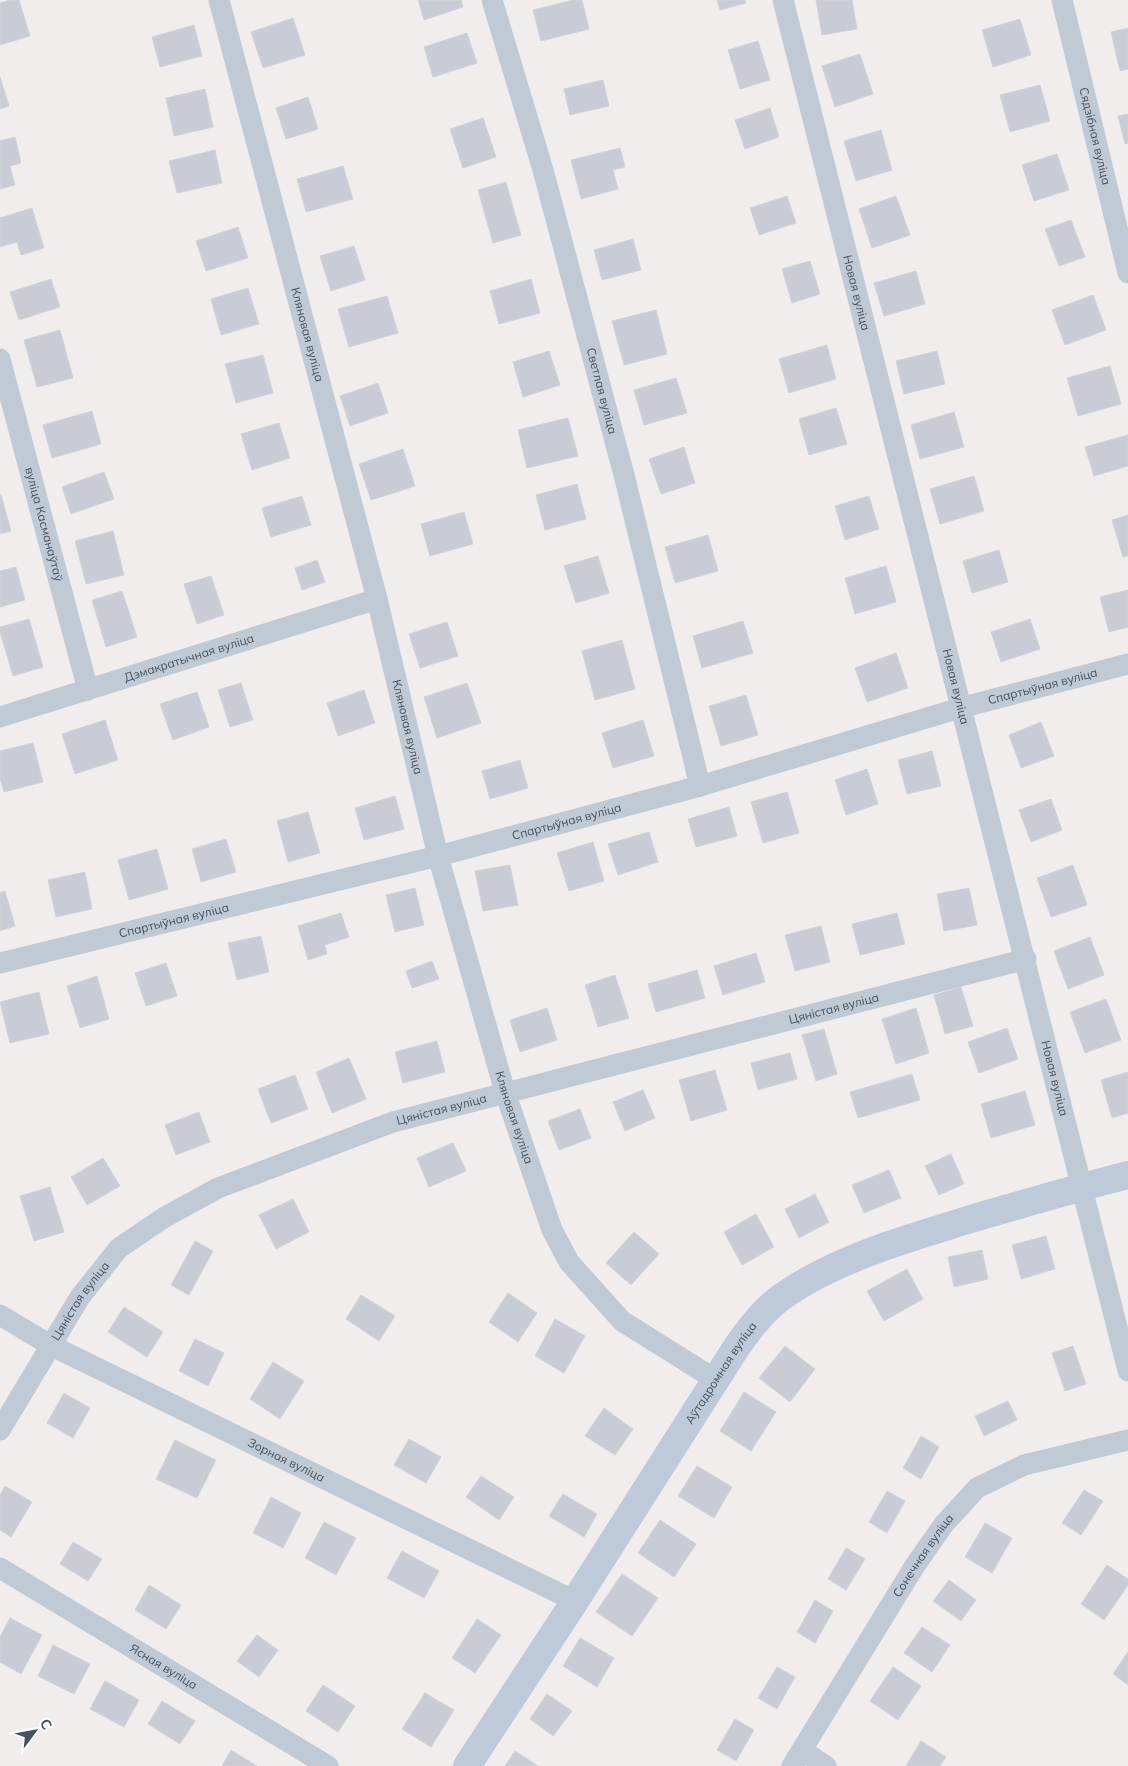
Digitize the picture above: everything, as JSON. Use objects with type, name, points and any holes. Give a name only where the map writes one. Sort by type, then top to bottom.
[{"type":"street","name":"Кляновая вуліца","points":[[219,0],[376,599],[438,856],[505,1092],[552,1230],[569,1262],[622,1321],[716,1380]]},
{"type":"street","name":"Светлая вуліца","points":[[492,0],[543,170],[616,446],[700,786]]},
{"type":"street","name":"Новая вуліца","points":[[783,0],[960,708],[1026,959],[1128,1371]]},
{"type":"street","name":"Сядзібная вуліца","points":[[1062,0],[1128,273]]},
{"type":"street","name":"вуліца Касманаўтаў","points":[[0,359],[88,690]]},
{"type":"street","name":"Дэмакратычная вуліца","points":[[0,717],[376,599]]},
{"type":"street","name":"Спартыўная вуліца","points":[[0,964],[438,856],[700,786],[960,708],[1128,664]]},
{"type":"street","name":"Цяністая вуліца","points":[[0,1430],[80,1297],[119,1248],[165,1217],[218,1188],[393,1122],[1026,959]]},
{"type":"street","name":"Аўтадромная вуліца","points":[[467,1766],[575,1601],[745,1334],[772,1305],[806,1281],[887,1244],[1082,1186],[1128,1175]]},
{"type":"street","name":"Зорная вуліца","points":[[0,1315],[50,1344],[575,1601]]},
{"type":"street","name":"Сонечная вуліца","points":[[797,1758],[914,1567],[944,1524],[977,1488],[1024,1465],[1128,1440]]},
{"type":"street","name":"Ясная вуліца","points":[[0,1568],[328,1766]]},
{"type":"street","points":[[797,1758],[826,1766]]},
{"type":"building","points":[[19,0],[30,36],[0,45],[0,3]]},
{"type":"building","points":[[418,0],[461,0],[463,7],[424,20]]},
{"type":"building","points":[[573,0],[582,0],[589,29],[541,41],[533,10]]},
{"type":"building","points":[[717,0],[745,0],[746,3],[720,10]]},
{"type":"building","points":[[816,0],[852,0],[857,29],[822,35]]},
{"type":"building","points":[[293,18],[305,55],[263,68],[251,32]]},
{"type":"building","points":[[1020,19],[1031,55],[993,67],[982,30]]},
{"type":"building","points":[[194,25],[202,56],[160,67],[152,37]]},
{"type":"building","points":[[1128,28],[1128,69],[1120,71],[1111,32]]},
{"type":"building","points":[[467,33],[477,63],[433,77],[424,47]]},
{"type":"building","points":[[758,41],[770,80],[740,89],[728,50]]},
{"type":"building","points":[[860,54],[873,94],[835,107],[822,66]]},
{"type":"building","points":[[0,77],[9,106],[0,109]]},
{"type":"building","points":[[603,80],[609,106],[570,115],[564,89]]},
{"type":"building","points":[[1040,85],[1050,121],[1010,132],[1000,95]]},
{"type":"building","points":[[205,89],[213,127],[174,136],[166,98]]},
{"type":"building","points":[[308,97],[318,129],[286,139],[276,108]]},
{"type":"building","points":[[770,108],[779,137],[745,149],[735,120]]},
{"type":"building","points":[[1128,114],[1128,143],[1125,144],[1118,116]]},
{"type":"building","points":[[483,118],[496,157],[463,168],[450,129]]},
{"type":"building","points":[[881,130],[892,170],[856,181],[844,141]]},
{"type":"building","points":[[15,137],[21,163],[10,166],[15,185],[0,189],[0,141]]},
{"type":"building","points":[[620,148],[625,167],[613,170],[618,189],[581,199],[571,160]]},
{"type":"building","points":[[215,150],[222,183],[177,193],[169,161]]},
{"type":"building","points":[[1057,154],[1069,190],[1034,201],[1022,165]]},
{"type":"building","points":[[343,166],[353,199],[306,212],[297,179]]},
{"type":"building","points":[[506,182],[521,235],[493,243],[478,190]]},
{"type":"building","points":[[787,196],[796,223],[759,235],[750,208]]},
{"type":"building","points":[[896,196],[910,235],[872,248],[859,209]]},
{"type":"building","points":[[32,208],[44,248],[21,255],[17,242],[0,247],[0,218]]},
{"type":"building","points":[[1071,220],[1085,257],[1059,266],[1045,229]]},
{"type":"building","points":[[238,227],[248,258],[206,271],[196,241]]},
{"type":"building","points":[[633,239],[641,270],[602,280],[594,250]]},
{"type":"building","points":[[354,246],[365,280],[331,291],[320,256]]},
{"type":"building","points":[[810,261],[820,294],[792,303],[782,269]]},
{"type":"building","points":[[916,271],[925,304],[884,316],[874,283]]},
{"type":"building","points":[[51,279],[60,307],[19,320],[10,292]]},
{"type":"building","points":[[531,279],[540,313],[499,324],[490,291]]},
{"type":"building","points":[[248,288],[259,324],[221,335],[211,299]]},
{"type":"building","points":[[1093,295],[1106,330],[1065,345],[1052,310]]},
{"type":"building","points":[[387,296],[398,333],[349,347],[338,309]]},
{"type":"building","points":[[656,310],[667,354],[624,365],[612,321]]},
{"type":"building","points":[[60,330],[73,378],[37,387],[24,340]]},
{"type":"building","points":[[827,345],[836,379],[789,393],[779,359]]},
{"type":"building","points":[[549,351],[560,385],[523,397],[513,362]]},
{"type":"building","points":[[937,351],[945,384],[904,394],[896,361]]},
{"type":"building","points":[[263,355],[273,393],[236,403],[225,364]]},
{"type":"building","points":[[1110,366],[1121,404],[1078,416],[1067,378]]},
{"type":"building","points":[[676,378],[687,413],[644,425],[634,390]]},
{"type":"building","points":[[378,383],[388,413],[350,426],[340,396]]},
{"type":"building","points":[[836,408],[847,444],[809,455],[799,419]]},
{"type":"building","points":[[92,411],[101,444],[52,458],[43,425]]},
{"type":"building","points":[[954,412],[964,447],[920,459],[911,425]]},
{"type":"building","points":[[568,418],[578,456],[527,468],[518,430]]},
{"type":"building","points":[[279,423],[290,458],[252,470],[241,434]]},
{"type":"building","points":[[1128,435],[1128,466],[1094,476],[1085,447]]},
{"type":"building","points":[[684,447],[695,483],[661,494],[649,459]]},
{"type":"building","points":[[403,449],[415,486],[371,500],[359,464]]},
{"type":"building","points":[[104,472],[114,499],[71,514],[62,487]]},
{"type":"building","points":[[974,476],[984,511],[940,524],[930,489]]},
{"type":"building","points":[[577,484],[586,519],[545,530],[536,495]]},
{"type":"building","points":[[0,495],[11,531],[0,534]]},
{"type":"building","points":[[302,496],[311,525],[271,537],[262,508]]},
{"type":"building","points":[[869,496],[879,529],[845,540],[835,506]]},
{"type":"building","points":[[464,512],[473,544],[430,556],[421,524]]},
{"type":"building","points":[[1128,515],[1128,556],[1123,557],[1112,520]]},
{"type":"building","points":[[113,531],[124,575],[86,584],[75,541]]},
{"type":"building","points":[[708,535],[718,571],[675,583],[665,547]]},
{"type":"building","points":[[999,550],[1008,582],[972,593],[963,561]]},
{"type":"building","points":[[598,556],[609,593],[576,603],[564,566]]},
{"type":"building","points":[[317,560],[325,582],[302,590],[295,568]]},
{"type":"building","points":[[886,566],[896,602],[855,614],[845,578]]},
{"type":"building","points":[[16,567],[25,600],[0,607],[0,571]]},
{"type":"building","points":[[211,576],[224,615],[197,624],[184,584]]},
{"type":"building","points":[[1128,590],[1128,627],[1109,632],[1100,597]]},
{"type":"building","points":[[122,591],[137,637],[106,647],[92,600]]},
{"type":"building","points":[[29,619],[43,667],[13,676],[0,627]]},
{"type":"building","points":[[1030,619],[1040,649],[1001,662],[991,632]]},
{"type":"building","points":[[743,621],[753,653],[702,668],[693,636]]},
{"type":"building","points":[[447,622],[458,656],[420,668],[409,634]]},
{"type":"building","points":[[622,640],[635,689],[595,700],[582,651]]},
{"type":"building","points":[[896,653],[908,688],[867,702],[855,668]]},
{"type":"building","points":[[241,683],[253,720],[230,727],[218,690]]},
{"type":"building","points":[[467,683],[481,723],[437,738],[424,697]]},
{"type":"building","points":[[364,690],[375,723],[338,736],[327,703]]},
{"type":"building","points":[[197,692],[209,727],[173,740],[160,704]]},
{"type":"building","points":[[746,695],[758,735],[721,746],[709,706]]},
{"type":"building","points":[[105,720],[118,760],[75,774],[62,734]]},
{"type":"building","points":[[643,720],[654,756],[613,768],[602,733]]},
{"type":"building","points":[[1041,722],[1054,756],[1021,768],[1009,735]]},
{"type":"building","points":[[33,743],[43,782],[4,792],[0,778],[0,751]]},
{"type":"building","points":[[932,751],[941,786],[907,794],[898,760]]},
{"type":"building","points":[[520,760],[528,788],[490,799],[482,771]]},
{"type":"building","points":[[867,769],[878,804],[846,815],[835,780]]},
{"type":"building","points":[[787,792],[799,833],[763,843],[751,802]]},
{"type":"building","points":[[395,796],[404,829],[364,840],[355,808]]},
{"type":"building","points":[[1051,799],[1062,830],[1031,842],[1019,810]]},
{"type":"building","points":[[729,807],[737,836],[696,847],[688,819]]},
{"type":"building","points":[[308,812],[320,853],[288,862],[277,821]]},
{"type":"building","points":[[649,832],[658,862],[618,875],[608,844]]},
{"type":"building","points":[[226,839],[236,872],[201,882],[192,849]]},
{"type":"building","points":[[593,842],[604,881],[569,891],[557,853]]},
{"type":"building","points":[[157,849],[168,889],[129,900],[118,860]]},
{"type":"building","points":[[510,865],[518,905],[483,911],[475,871]]},
{"type":"building","points":[[1073,865],[1087,905],[1051,917],[1037,878]]},
{"type":"building","points":[[85,872],[92,909],[56,917],[48,880]]},
{"type":"building","points":[[415,888],[424,925],[395,932],[386,895]]},
{"type":"building","points":[[969,888],[977,925],[944,931],[937,894]]},
{"type":"building","points":[[5,891],[15,926],[0,931],[0,893]]},
{"type":"building","points":[[341,913],[349,937],[325,945],[327,954],[308,960],[298,926]]},
{"type":"building","points":[[897,913],[905,944],[860,955],[852,924]]},
{"type":"building","points":[[821,926],[830,962],[795,971],[785,935]]},
{"type":"building","points":[[261,936],[269,972],[237,980],[228,943]]},
{"type":"building","points":[[1090,937],[1104,975],[1068,989],[1054,951]]},
{"type":"building","points":[[756,953],[765,982],[723,995],[714,966]]},
{"type":"building","points":[[432,961],[439,979],[412,988],[406,971]]},
{"type":"building","points":[[166,963],[177,996],[146,1006],[135,973]]},
{"type":"building","points":[[697,970],[705,998],[656,1012],[648,984]]},
{"type":"building","points":[[615,975],[629,1018],[598,1027],[585,985]]},
{"type":"building","points":[[97,976],[109,1019],[80,1028],[67,986]]},
{"type":"building","points":[[961,987],[973,1026],[945,1034],[934,995]]},
{"type":"building","points":[[39,992],[49,1034],[10,1043],[0,1002]]},
{"type":"building","points":[[1106,999],[1121,1040],[1085,1053],[1070,1012]]},
{"type":"building","points":[[547,1008],[557,1040],[520,1052],[510,1020]]},
{"type":"building","points":[[916,1008],[929,1053],[896,1064],[882,1019]]},
{"type":"building","points":[[1007,1028],[1018,1059],[979,1073],[968,1042]]},
{"type":"building","points":[[824,1029],[837,1074],[816,1081],[802,1035]]},
{"type":"building","points":[[437,1041],[445,1072],[403,1083],[395,1052]]},
{"type":"building","points":[[790,1053],[797,1079],[758,1090],[751,1063]]},
{"type":"building","points":[[349,1058],[366,1099],[332,1113],[316,1072]]},
{"type":"building","points":[[715,1070],[727,1110],[691,1121],[679,1080]]},
{"type":"building","points":[[1128,1072],[1128,1113],[1112,1118],[1101,1080]]},
{"type":"building","points":[[912,1074],[920,1100],[858,1118],[850,1092]]},
{"type":"building","points":[[295,1075],[308,1109],[271,1123],[258,1089]]},
{"type":"building","points":[[643,1090],[655,1118],[625,1131],[613,1102]]},
{"type":"building","points":[[1025,1091],[1035,1125],[991,1138],[981,1104]]},
{"type":"building","points":[[580,1109],[591,1138],[559,1150],[548,1121]]},
{"type":"building","points":[[199,1112],[210,1142],[176,1155],[165,1125]]},
{"type":"building","points":[[453,1143],[466,1171],[429,1187],[417,1158]]},
{"type":"building","points":[[951,1154],[964,1184],[939,1195],[925,1166]]},
{"type":"building","points":[[103,1158],[120,1186],[87,1205],[71,1177]]},
{"type":"building","points":[[889,1170],[901,1198],[864,1213],[852,1185]]},
{"type":"building","points":[[50,1187],[64,1232],[34,1241],[20,1196]]},
{"type":"building","points":[[815,1194],[829,1222],[799,1238],[785,1209]]},
{"type":"building","points":[[293,1199],[309,1232],[276,1249],[259,1215]]},
{"type":"building","points":[[756,1214],[774,1247],[742,1265],[724,1232]]},
{"type":"building","points":[[634,1232],[659,1254],[631,1285],[606,1263]]},
{"type":"building","points":[[1046,1236],[1055,1269],[1021,1279],[1012,1245]]},
{"type":"building","points":[[195,1241],[213,1251],[189,1295],[171,1285]]},
{"type":"building","points":[[982,1250],[988,1279],[954,1287],[948,1257]]},
{"type":"building","points":[[907,1269],[923,1299],[884,1321],[867,1291]]},
{"type":"building","points":[[508,1293],[537,1313],[518,1342],[489,1322]]},
{"type":"building","points":[[361,1295],[395,1316],[379,1341],[346,1319]]},
{"type":"building","points":[[124,1307],[163,1332],[147,1357],[108,1332]]},
{"type":"building","points":[[555,1319],[585,1336],[564,1373],[535,1356]]},
{"type":"building","points":[[195,1339],[224,1353],[208,1386],[179,1371]]},
{"type":"building","points":[[785,1346],[815,1369],[790,1402],[759,1378]]},
{"type":"building","points":[[1073,1346],[1086,1384],[1065,1391],[1052,1353]]},
{"type":"building","points":[[273,1362],[304,1381],[280,1419],[250,1399]]},
{"type":"building","points":[[744,1392],[776,1412],[751,1451],[720,1431]]},
{"type":"building","points":[[64,1393],[90,1408],[73,1438],[47,1423]]},
{"type":"building","points":[[1008,1401],[1017,1420],[984,1436],[975,1416]]},
{"type":"building","points":[[604,1408],[633,1429],[615,1455],[585,1436]]},
{"type":"building","points":[[921,1436],[939,1447],[921,1479],[903,1468]]},
{"type":"building","points":[[409,1439],[441,1457],[426,1483],[394,1465]]},
{"type":"building","points":[[175,1440],[216,1460],[197,1498],[156,1479]]},
{"type":"building","points":[[697,1466],[732,1487],[714,1518],[678,1496]]},
{"type":"building","points":[[481,1476],[514,1497],[499,1520],[466,1497]]},
{"type":"building","points":[[5,1486],[32,1502],[11,1537],[0,1530],[0,1495]]},
{"type":"building","points":[[1084,1490],[1103,1501],[1081,1535],[1062,1523]]},
{"type":"building","points":[[887,1491],[905,1501],[887,1533],[869,1522]]},
{"type":"building","points":[[563,1494],[597,1514],[584,1537],[549,1516]]},
{"type":"building","points":[[271,1497],[301,1513],[283,1548],[253,1533]]},
{"type":"building","points":[[660,1520],[696,1544],[674,1577],[638,1553]]},
{"type":"building","points":[[324,1522],[356,1538],[336,1575],[305,1558]]},
{"type":"building","points":[[985,1523],[1012,1538],[992,1573],[965,1557]]},
{"type":"building","points":[[73,1542],[102,1559],[88,1581],[60,1564]]},
{"type":"building","points":[[846,1548],[865,1559],[846,1590],[828,1579]]},
{"type":"building","points":[[402,1551],[439,1571],[424,1598],[387,1578]]},
{"type":"building","points":[[1107,1565],[1128,1579],[1128,1585],[1104,1620],[1081,1604]]},
{"type":"building","points":[[622,1574],[658,1598],[632,1636],[596,1612]]},
{"type":"building","points":[[949,1580],[976,1600],[961,1621],[933,1601]]},
{"type":"building","points":[[149,1585],[181,1605],[166,1629],[135,1610]]},
{"type":"building","points":[[815,1600],[833,1611],[815,1643],[797,1632]]},
{"type":"building","points":[[10,1618],[42,1635],[21,1674],[0,1662],[0,1637]]},
{"type":"building","points":[[477,1619],[501,1635],[475,1673],[452,1658]]},
{"type":"building","points":[[922,1627],[950,1645],[932,1672],[904,1653]]},
{"type":"building","points":[[257,1635],[278,1650],[259,1677],[237,1661]]},
{"type":"building","points":[[580,1638],[614,1658],[597,1687],[563,1666]]},
{"type":"building","points":[[53,1645],[90,1664],[74,1694],[38,1676]]},
{"type":"building","points":[[1128,1652],[1128,1685],[1113,1674]]},
{"type":"building","points":[[777,1667],[795,1677],[777,1709],[758,1698]]},
{"type":"building","points":[[893,1667],[921,1686],[898,1720],[870,1701]]},
{"type":"building","points":[[105,1681],[139,1700],[124,1727],[90,1709]]},
{"type":"building","points":[[323,1685],[355,1706],[338,1732],[306,1711]]},
{"type":"building","points":[[425,1693],[454,1710],[431,1747],[402,1729]]},
{"type":"building","points":[[547,1694],[572,1711],[553,1736],[530,1719]]},
{"type":"building","points":[[162,1701],[195,1721],[180,1744],[148,1724]]},
{"type":"building","points":[[735,1719],[754,1730],[736,1761],[717,1750]]},
{"type":"building","points":[[921,1741],[946,1757],[940,1766],[906,1766]]},
{"type":"building","points":[[231,1750],[257,1766],[222,1766]]},
{"type":"building","points":[[515,1751],[538,1766],[505,1766]]}]
